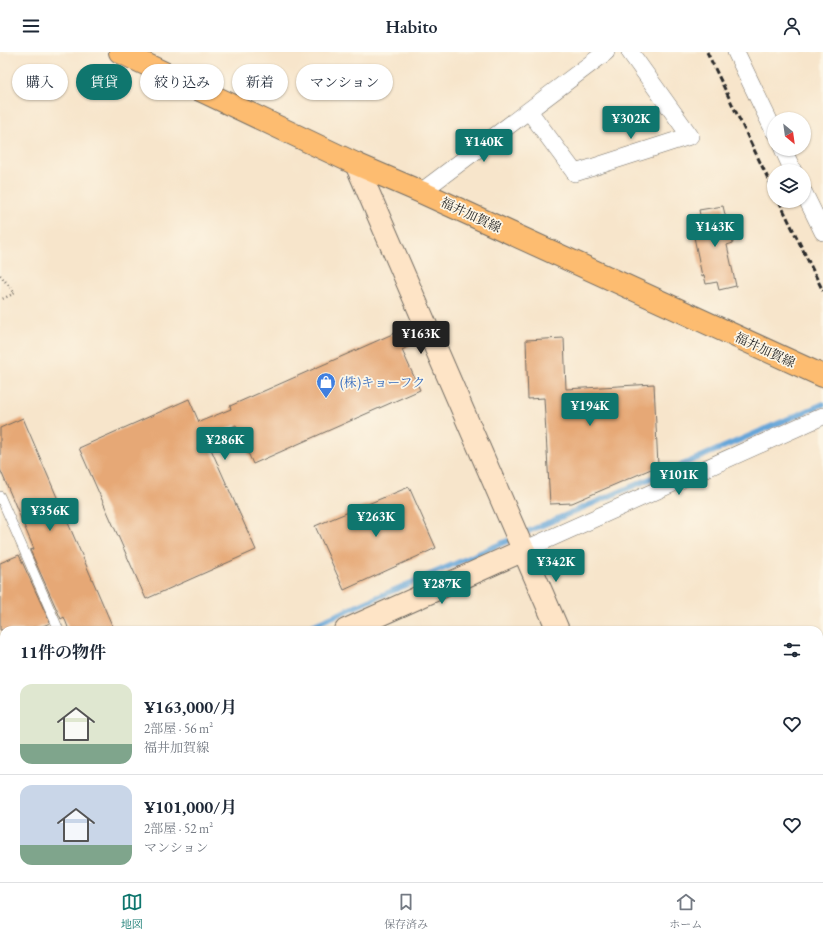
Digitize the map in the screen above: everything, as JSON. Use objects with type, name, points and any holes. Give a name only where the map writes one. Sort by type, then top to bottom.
[{"type":"main road","name":"福井加賀線","points":[[120,52],[356,164],[421,192],[823,376]]},
{"type":"street","points":[[421,192],[606,52]]},
{"type":"street","points":[[528,111],[575,173],[690,136],[630,52]]},
{"type":"street","points":[[736,52],[767,116]]},
{"type":"street","points":[[356,164],[556,626]]},
{"type":"street","points":[[811,207],[823,232]]},
{"type":"street","points":[[354,626],[520,542],[823,416]]},
{"type":"lane","points":[[0,496],[56,626]]},
{"type":"path","points":[[0,275],[15,293],[0,300]]},
{"type":"building","points":[[723,206],[727,223],[729,223],[733,243],[727,245],[736,286],[719,290],[717,282],[706,284],[704,275],[702,276],[693,232],[703,230],[699,210]]},
{"type":"building","points":[[397,332],[400,335],[405,333],[411,345],[402,350],[420,390],[253,464],[236,425],[206,438],[256,550],[146,599],[79,448],[189,399],[199,422],[231,409],[230,406]]},
{"type":"building","points":[[564,338],[566,389],[654,384],[658,466],[572,503],[550,504],[544,398],[528,399],[526,340]]},
{"type":"building","points":[[23,418],[112,626],[67,626],[64,617],[61,619],[30,550],[34,549],[0,469],[0,428]]},
{"type":"building","points":[[409,487],[436,548],[344,590],[315,526]]},
{"type":"building","points":[[19,555],[50,623],[43,626],[0,626],[0,563]]},
{"type":"waterway","points":[[522,534],[823,404]]},
{"type":"waterway","points":[[311,626],[514,538]]},
{"type":"railway","points":[[707,52],[767,176]]},
{"type":"railway","points":[[782,208],[823,291]]},
{"type":"place","name":"(株)キョーフク","points":[[326,399]]}]
